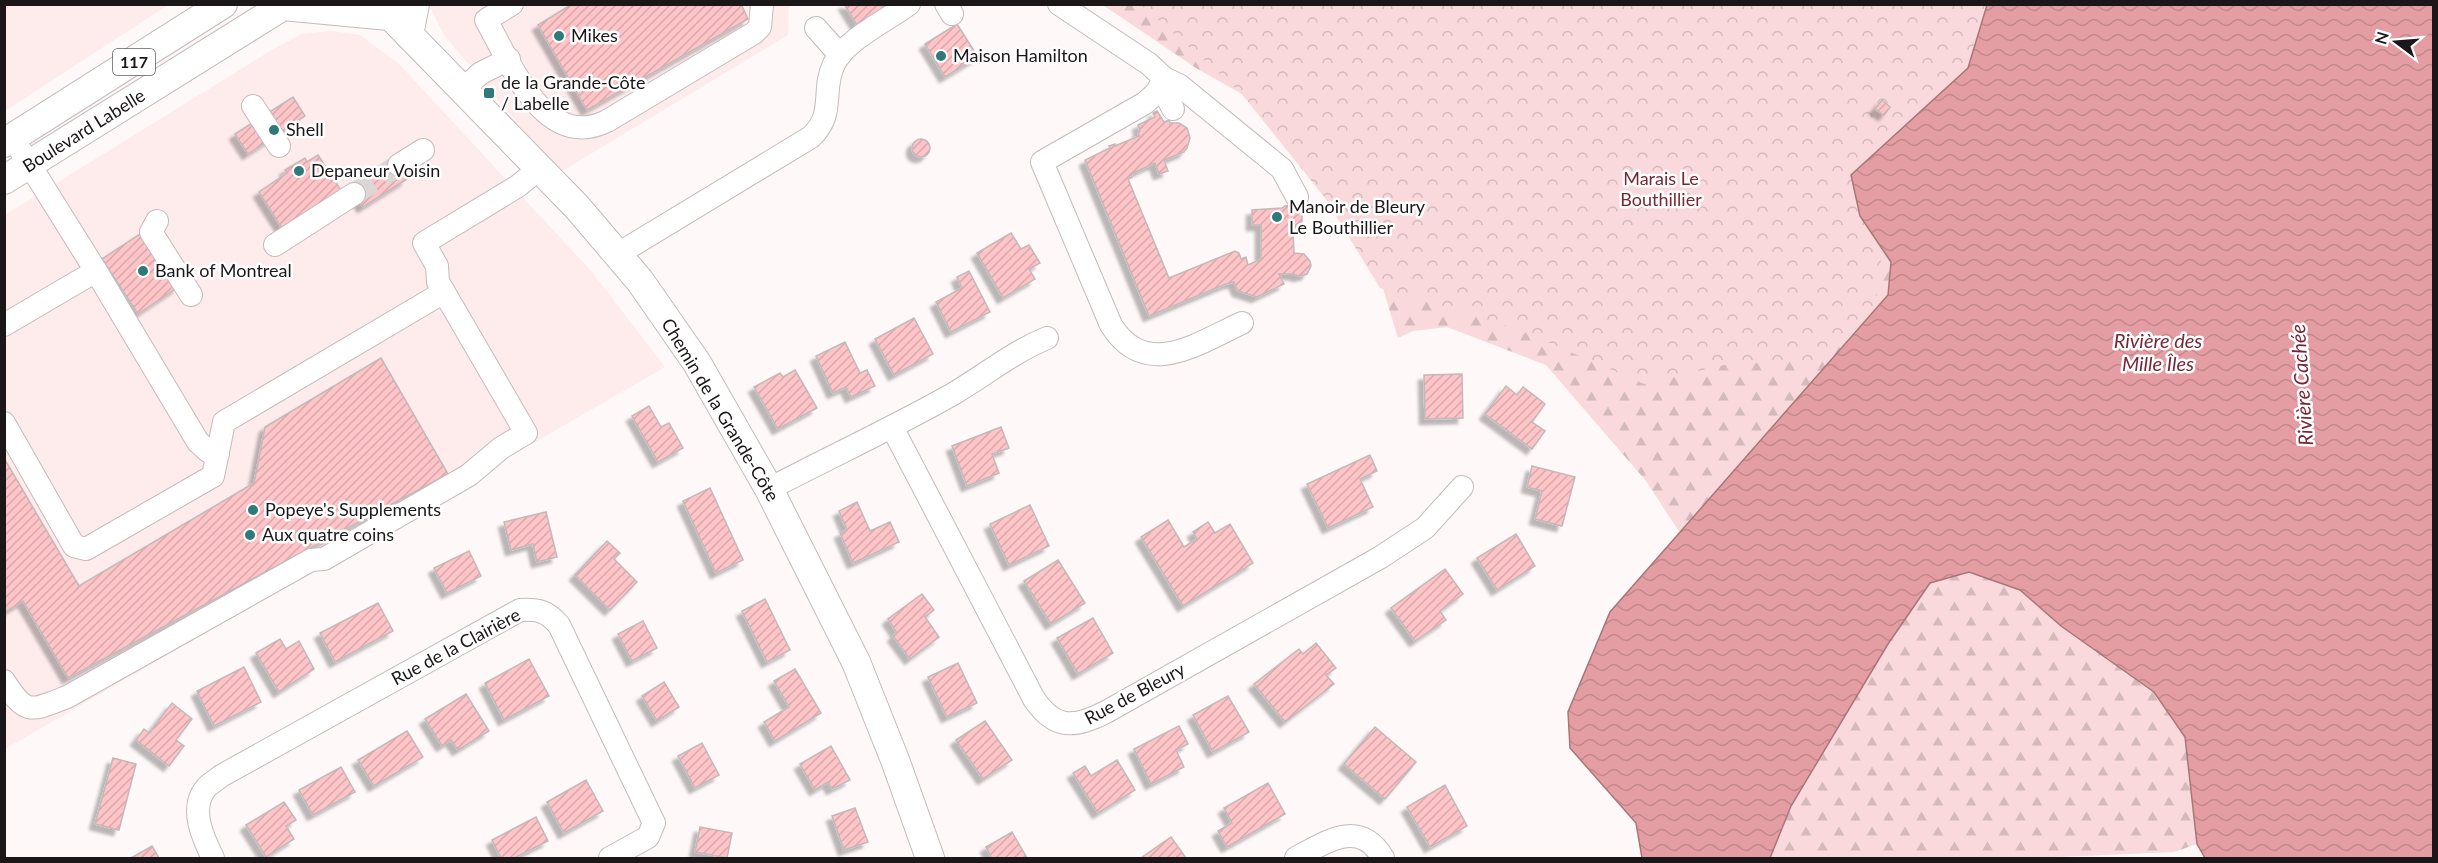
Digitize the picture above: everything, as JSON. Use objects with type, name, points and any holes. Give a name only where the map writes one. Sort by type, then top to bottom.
[{"type":"main road","name":"Boulevard Labelle","points":[[9,140],[223,4]]},
{"type":"main road","name":"Boulevard Labelle","points":[[4,180],[285,5]]},
{"type":"main road","points":[[285,5],[394,8]]},
{"type":"main road","name":"Chemin de la Grande-Côte","points":[[394,8],[410,35],[540,168],[618,254],[646,289],[697,363],[769,489],[856,662],[895,760],[930,858]]},
{"type":"street","points":[[512,4],[486,20],[545,113],[567,126],[579,128],[607,121],[754,33],[760,27],[762,4]]},
{"type":"street","points":[[618,254],[792,149],[816,132],[827,113],[831,72],[840,55],[857,40],[909,4]]},
{"type":"street","points":[[1059,4],[1087,36],[1149,64],[1162,82],[1173,109]]},
{"type":"street","points":[[816,28],[840,55]]},
{"type":"street","points":[[462,90],[482,74],[509,59]]},
{"type":"street","points":[[1162,82],[1179,85],[1282,169],[1297,197]]},
{"type":"street","points":[[1162,82],[1157,92],[1145,103],[1042,162],[1111,326],[1123,342],[1142,352],[1167,355],[1242,323]]},
{"type":"street","points":[[253,106],[279,146]]},
{"type":"street","points":[[9,140],[30,164],[133,330],[198,442],[204,449],[218,453]]},
{"type":"street","points":[[399,165],[423,150]]},
{"type":"street","points":[[4,681],[19,704],[24,707],[32,709],[45,706],[67,697],[310,560],[324,559],[469,475],[501,448],[526,433],[438,282],[437,266],[424,243],[518,186],[540,168]]},
{"type":"street","points":[[275,246],[354,194]]},
{"type":"street","points":[[157,221],[151,232],[191,295]]},
{"type":"street","points":[[4,325],[96,271]]},
{"type":"street","points":[[4,423],[74,546],[86,549],[213,476],[224,422],[444,292]]},
{"type":"street","points":[[769,489],[892,427],[952,394],[1016,352],[1047,338]]},
{"type":"street","name":"Rue de Bleury","points":[[892,427],[1034,699],[1048,716],[1073,724],[1080,724],[1106,712],[1381,557],[1425,528],[1462,487]]},
{"type":"street","name":"Rue de la Clairière","points":[[213,858],[203,839],[197,807],[206,788],[221,776],[520,610],[536,609],[549,614],[560,624],[654,823],[648,837],[610,858]]},
{"type":"street","points":[[1296,858],[1333,839],[1354,836],[1371,844],[1383,858]]},
{"type":"shaded area","points":[[5,4],[168,4],[168,5],[5,111]]},
{"type":"shaded area","points":[[429,5],[789,5],[788,35],[559,173],[444,35]]},
{"type":"shaded area","points":[[330,31],[360,35],[399,64],[592,272],[665,367],[5,749],[5,215],[270,51],[302,34]]},
{"type":"green space","points":[[1103,5],[1221,5],[1860,216],[1891,262],[1888,295],[1680,533],[1646,481],[1546,365],[1447,327],[1413,331],[1398,338],[1360,213],[1265,107],[1196,68]]},
{"type":"green space","name":"Marais Le Bouthillier","points":[[1141,5],[1992,5],[1986,32],[1884,241],[1874,307],[1821,360],[1728,364],[1644,384],[1517,329],[1380,288],[1325,198],[1241,93]]},
{"type":"green space","points":[[1970,572],[2020,590],[2061,626],[2154,692],[2185,737],[2197,844],[2174,852],[2036,858],[1770,858],[1791,806],[1888,644],[1930,583]]},
{"type":"water","name":"Rivière des Mille Îles","points":[[1987,5],[2433,5],[2433,858],[2205,858],[2197,844],[2185,737],[2154,692],[2061,626],[2020,590],[1969,572],[1930,583],[1888,644],[1791,806],[1770,858],[1642,858],[1636,823],[1570,748],[1568,712],[1610,612],[1888,295],[1891,262],[1860,216],[1851,175],[1968,68]]},
{"type":"building","points":[[572,4],[741,4],[748,19],[587,110],[538,25]]},
{"type":"building","points":[[844,4],[881,4],[886,13],[860,30]]},
{"type":"building","points":[[957,24],[978,57],[945,77],[925,44]]},
{"type":"building","points":[[293,97],[305,116],[248,154],[235,134]]},
{"type":"building","points":[[1882,100],[1890,107],[1884,115],[1875,109]]},
{"type":"building","name":"Manoir de Bleury Le Bouthillier","points":[[1157,111],[1164,122],[1169,120],[1170,123],[1179,123],[1187,128],[1190,138],[1187,148],[1184,152],[1164,160],[1168,171],[1159,174],[1155,163],[1131,174],[1132,177],[1128,179],[1169,278],[1235,251],[1239,253],[1241,259],[1246,257],[1248,265],[1261,259],[1261,225],[1252,225],[1252,210],[1295,205],[1302,212],[1302,222],[1293,229],[1294,253],[1304,254],[1310,261],[1311,266],[1307,274],[1299,276],[1279,274],[1284,284],[1257,297],[1238,291],[1234,282],[1226,284],[1149,316],[1085,160],[1110,148],[1109,146],[1115,144],[1115,146],[1139,136],[1138,125],[1155,117],[1153,113]]},
{"type":"building","points":[[921,139],[929,144],[930,148],[925,156],[921,157],[913,152],[912,148],[917,140]]},
{"type":"building","points":[[318,155],[342,192],[283,230],[259,192],[287,173],[285,170],[305,158],[307,162]]},
{"type":"building","points":[[394,159],[407,179],[363,207],[350,188]]},
{"type":"building","points":[[143,232],[178,287],[138,314],[102,259]]},
{"type":"building","points":[[1011,233],[1021,249],[1029,245],[1040,263],[1029,269],[1035,279],[1003,298],[977,253]]},
{"type":"building","points":[[969,271],[990,312],[951,332],[936,302],[962,288],[957,277]]},
{"type":"building","points":[[914,318],[933,354],[894,375],[875,339]]},
{"type":"building","points":[[845,342],[860,373],[867,370],[875,386],[851,397],[846,387],[833,393],[816,356]]},
{"type":"building","name":"Aux quatre coins","points":[[381,358],[448,474],[68,678],[23,601],[4,613],[4,458],[79,586],[254,483],[265,427]]},
{"type":"building","points":[[795,370],[817,408],[778,429],[754,387],[780,373],[783,377]]},
{"type":"building","points":[[1462,374],[1463,418],[1425,419],[1424,375]]},
{"type":"building","points":[[1506,386],[1517,395],[1523,387],[1545,404],[1532,422],[1545,431],[1532,449],[1485,414]]},
{"type":"building","points":[[649,406],[661,427],[669,423],[683,448],[658,462],[632,416]]},
{"type":"building","points":[[1001,427],[1009,448],[992,454],[999,473],[967,486],[952,446]]},
{"type":"building","points":[[1370,455],[1377,471],[1360,479],[1373,507],[1328,528],[1307,484]]},
{"type":"building","points":[[1532,466],[1575,477],[1562,526],[1535,519],[1542,491],[1527,487]]},
{"type":"building","points":[[710,488],[743,560],[716,573],[683,501]]},
{"type":"building","points":[[857,502],[870,531],[890,522],[899,542],[853,563],[840,533],[847,530],[839,511]]},
{"type":"building","points":[[1030,505],[1049,546],[1009,565],[990,524]]},
{"type":"building","points":[[546,512],[557,557],[537,562],[533,544],[511,550],[504,522]]},
{"type":"building","points":[[1168,520],[1184,547],[1197,539],[1193,532],[1208,522],[1215,533],[1230,524],[1253,563],[1183,606],[1141,537]]},
{"type":"building","points":[[1516,534],[1535,566],[1497,590],[1477,558]]},
{"type":"building","points":[[607,541],[620,553],[614,559],[637,582],[610,610],[575,575]]},
{"type":"building","points":[[469,551],[481,576],[447,593],[434,568]]},
{"type":"building","points":[[1058,560],[1085,603],[1051,624],[1024,581]]},
{"type":"building","points":[[1445,569],[1463,594],[1440,611],[1446,620],[1415,641],[1391,608]]},
{"type":"building","points":[[922,594],[934,610],[925,617],[939,637],[910,659],[893,636],[897,633],[888,619]]},
{"type":"building","points":[[765,599],[790,650],[767,662],[742,611]]},
{"type":"building","points":[[378,603],[393,631],[335,662],[320,633]]},
{"type":"building","points":[[1093,618],[1113,653],[1078,674],[1057,638]]},
{"type":"building","points":[[643,621],[657,648],[632,661],[618,634]]},
{"type":"building","points":[[280,639],[286,649],[299,641],[314,669],[279,692],[256,653]]},
{"type":"building","points":[[1316,643],[1336,668],[1326,675],[1334,684],[1285,722],[1254,684],[1299,649],[1303,654]]},
{"type":"building","points":[[529,659],[549,696],[504,720],[485,683]]},
{"type":"building","points":[[958,663],[977,703],[947,717],[928,677]]},
{"type":"building","points":[[244,667],[261,702],[214,726],[197,691]]},
{"type":"building","points":[[795,669],[821,713],[775,741],[764,722],[789,707],[774,681]]},
{"type":"building","points":[[664,682],[679,707],[657,721],[642,696]]},
{"type":"building","points":[[466,694],[489,731],[458,750],[451,740],[442,746],[425,719]]},
{"type":"building","points":[[1228,696],[1249,732],[1213,752],[1193,715]]},
{"type":"building","points":[[172,703],[192,719],[176,740],[184,746],[169,766],[136,740],[144,729],[149,733]]},
{"type":"building","points":[[985,721],[1012,760],[983,779],[956,740]]},
{"type":"building","points":[[1179,726],[1188,744],[1176,750],[1184,767],[1151,784],[1134,749]]},
{"type":"building","points":[[1375,727],[1416,762],[1385,799],[1344,764]]},
{"type":"building","points":[[407,731],[423,757],[374,786],[358,760]]},
{"type":"building","points":[[702,743],[719,775],[695,788],[678,756]]},
{"type":"building","points":[[831,746],[850,780],[832,789],[828,782],[815,790],[800,764]]},
{"type":"building","points":[[113,758],[136,764],[119,830],[95,824]]},
{"type":"building","points":[[1117,760],[1135,790],[1098,813],[1073,773],[1085,766],[1091,776]]},
{"type":"building","points":[[341,767],[355,792],[313,815],[299,790]]},
{"type":"building","points":[[586,780],[603,811],[564,833],[547,802]]},
{"type":"building","points":[[1268,783],[1285,814],[1227,847],[1218,831],[1232,823],[1224,808]]},
{"type":"building","points":[[1445,785],[1467,826],[1430,847],[1407,807]]},
{"type":"building","points":[[284,802],[296,820],[286,826],[294,839],[266,857],[246,825]]},
{"type":"building","points":[[855,808],[868,842],[844,850],[832,816]]},
{"type":"building","points":[[536,817],[548,841],[514,858],[501,858],[492,840]]},
{"type":"building","points":[[700,827],[732,833],[727,858],[695,852]]},
{"type":"building","points":[[1012,832],[1027,858],[992,858],[986,847]]},
{"type":"building","points":[[1171,837],[1186,858],[1141,858]]},
{"type":"building","points":[[152,846],[159,858],[131,858]]},
{"type":"tunnel","points":[[354,194],[399,165]]},
{"type":"place","name":"Mikes","points":[[559,36]]},
{"type":"place","name":"Maison Hamilton","points":[[941,56]]},
{"type":"place","name":"de la Grande-Côte / Labelle","points":[[489,93]]},
{"type":"place","name":"Shell","points":[[274,130]]},
{"type":"place","name":"Depaneur Voisin","points":[[299,171]]},
{"type":"place","name":"Manoir de Bleury Le Bouthillier","points":[[1277,217]]},
{"type":"place","name":"Bank of Montreal","points":[[143,271]]},
{"type":"place","name":"Popeye's Supplements","points":[[253,510]]},
{"type":"place","name":"Aux quatre coins","points":[[250,535]]},
{"type":"water label","name":"Rivière Cachée","points":[[2302,385]]}]
